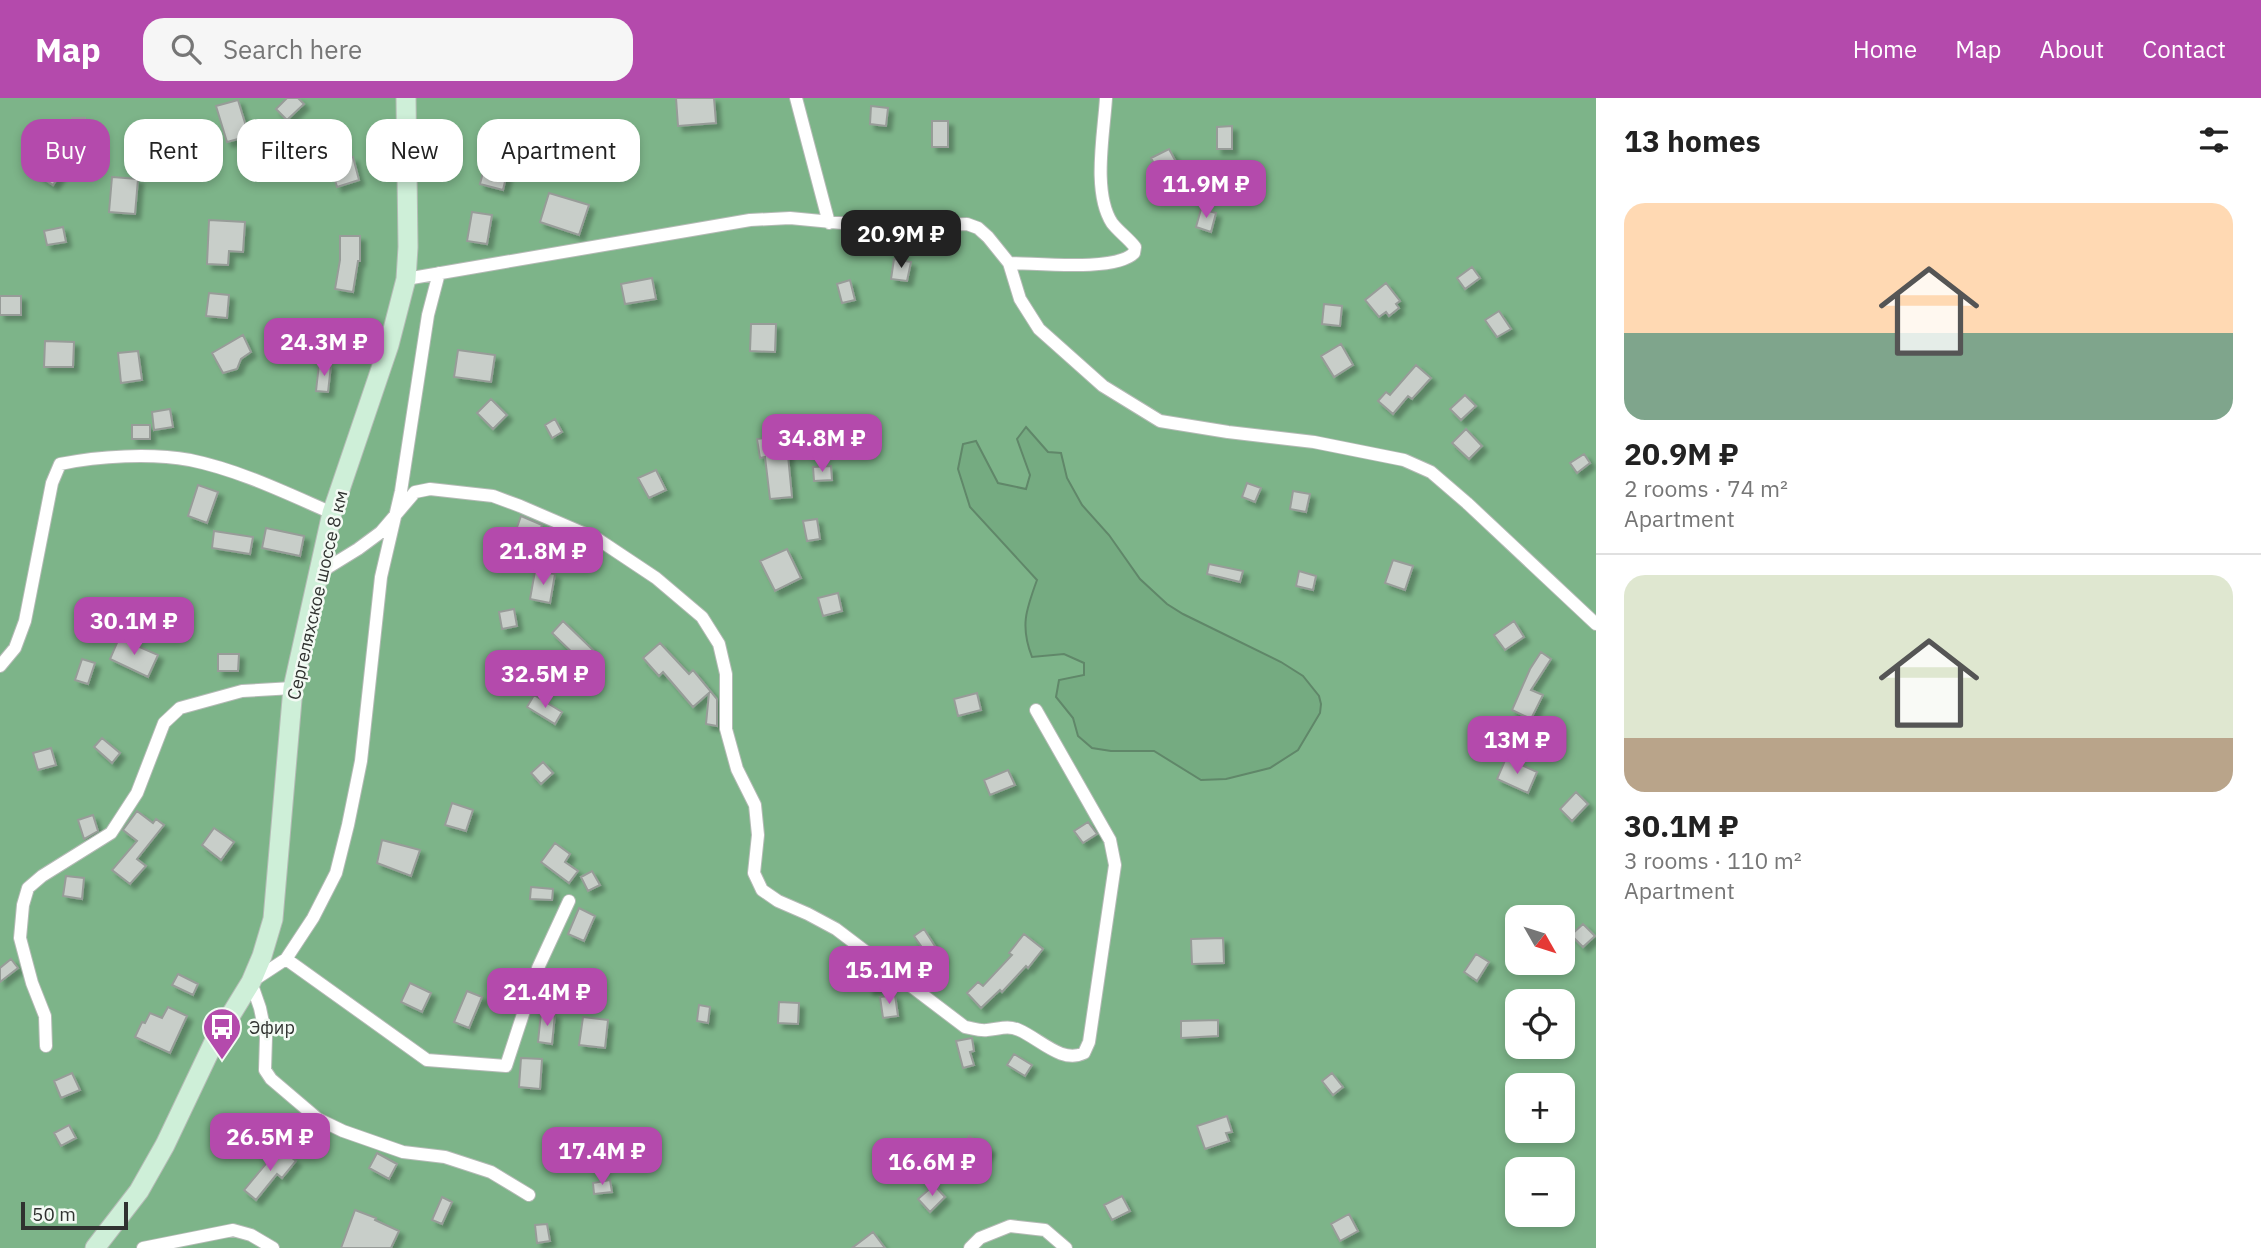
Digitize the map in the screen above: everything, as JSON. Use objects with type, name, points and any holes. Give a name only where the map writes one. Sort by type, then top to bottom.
[{"type":"main road","name":"Сергеляхское шоссе 8 км","points":[[95,1248],[139,1191],[165,1145],[213,1044],[251,982],[273,919],[292,688],[332,513],[390,345],[406,279],[406,98]]},
{"type":"street","points":[[796,98],[829,223]]},
{"type":"street","points":[[1009,263],[1074,267],[1125,259],[1134,253],[1135,247],[1113,224],[1105,208],[1101,168],[1106,98]]},
{"type":"street","points":[[406,279],[750,220],[790,218],[884,227],[967,224],[978,228],[988,237],[1009,263],[1020,299],[1039,329],[1114,393],[1160,421],[1314,442],[1404,460],[1431,472],[1478,512],[1596,624]]},
{"type":"street","points":[[439,273],[428,314],[413,421],[382,577],[361,761],[336,873],[313,918],[286,959],[251,982],[266,1037],[265,1070],[271,1079],[318,1119],[402,1152],[445,1157],[491,1172],[529,1195]]},
{"type":"street","points":[[0,666],[15,648],[25,621],[52,483],[60,464],[88,458],[189,460],[246,476],[332,513]]},
{"type":"street","points":[[319,573],[381,532],[415,492],[430,489],[493,496],[557,520],[600,540],[656,578],[702,617],[719,644],[726,674],[726,729],[737,769],[754,806],[758,835],[754,873],[762,890],[778,901],[836,929],[965,1027],[983,1031],[1007,1027],[1019,1030],[1066,1056],[1076,1057],[1084,1053],[1089,1042],[1115,865],[1110,841],[1036,710]]},
{"type":"street","points":[[46,1046],[45,1016],[32,983],[20,939],[23,905],[28,888],[42,876],[111,833],[137,793],[164,723],[180,708],[242,691],[292,688]]},
{"type":"street","points":[[286,959],[427,1060],[506,1066],[538,968],[569,901]]},
{"type":"street","points":[[970,1248],[980,1238],[1010,1226],[1045,1230],[1066,1248]]},
{"type":"street","points":[[143,1248],[233,1230],[251,1235],[273,1248]]},
{"type":"shaded area","points":[[0,98],[1596,98],[1596,1248],[0,1248]]},
{"type":"shaded area","points":[[1026,427],[1048,452],[1061,453],[1067,478],[1082,505],[1109,535],[1140,579],[1167,604],[1303,676],[1319,696],[1321,704],[1320,713],[1298,750],[1270,768],[1226,779],[1201,780],[1154,751],[1092,748],[1078,736],[1073,718],[1056,697],[1059,680],[1084,675],[1084,663],[1064,654],[1032,657],[1025,627],[1037,580],[970,507],[958,469],[963,444],[976,441],[998,483],[1026,489],[1030,475],[1017,439]]},
{"type":"building","points":[[287,98],[298,98],[304,104],[288,119],[276,109]]},
{"type":"building","points":[[676,98],[714,98],[716,123],[678,126]]},
{"type":"building","points":[[238,100],[244,119],[237,119],[237,139],[227,142],[223,119],[220,119],[216,106]]},
{"type":"building","points":[[871,106],[888,108],[886,126],[870,124]]},
{"type":"building","points":[[932,121],[948,121],[948,147],[932,147]]},
{"type":"building","points":[[1232,126],[1232,149],[1217,149],[1217,127]]},
{"type":"building","points":[[1169,149],[1180,169],[1162,178],[1151,158]]},
{"type":"building","points":[[352,157],[359,180],[337,187],[336,182],[352,182]]},
{"type":"building","points":[[112,177],[124,178],[124,182],[138,182],[135,214],[109,212]]},
{"type":"building","points":[[480,182],[505,182],[503,190]]},
{"type":"building","points":[[549,193],[589,205],[579,235],[540,222]]},
{"type":"building","points":[[1201,209],[1216,213],[1211,232],[1196,227]]},
{"type":"building","points":[[472,212],[492,215],[487,244],[467,241]]},
{"type":"building","points":[[209,220],[245,222],[243,252],[229,251],[228,265],[207,264]]},
{"type":"building","points":[[63,227],[66,242],[47,245],[44,231]]},
{"type":"building","points":[[340,236],[360,236],[360,261],[353,292],[335,289],[340,260]]},
{"type":"building","points":[[894,259],[911,262],[907,281],[891,279]]},
{"type":"building","points":[[1472,267],[1480,278],[1465,289],[1457,278]]},
{"type":"building","points":[[652,278],[656,299],[625,304],[621,284]]},
{"type":"building","points":[[850,280],[855,300],[842,303],[837,284]]},
{"type":"building","points":[[1386,283],[1400,301],[1396,304],[1399,308],[1389,316],[1386,312],[1379,317],[1365,300]]},
{"type":"building","points":[[209,293],[229,295],[227,318],[206,316]]},
{"type":"building","points":[[0,296],[21,296],[21,315],[0,315]]},
{"type":"building","points":[[1324,304],[1342,306],[1340,326],[1322,324]]},
{"type":"building","points":[[1499,311],[1511,329],[1497,337],[1485,320]]},
{"type":"building","points":[[751,324],[776,324],[775,352],[750,351]]},
{"type":"building","points":[[243,335],[251,352],[241,359],[237,369],[223,373],[212,353]]},
{"type":"building","points":[[45,341],[74,342],[73,367],[44,367]]},
{"type":"building","points":[[1341,344],[1353,365],[1334,377],[1321,356]]},
{"type":"building","points":[[458,350],[495,355],[491,382],[454,377]]},
{"type":"building","points":[[138,351],[142,380],[121,383],[118,353]]},
{"type":"building","points":[[319,364],[331,365],[328,392],[316,391]]},
{"type":"building","points":[[1416,365],[1431,378],[1412,399],[1408,396],[1393,414],[1378,401],[1386,392],[1390,395]]},
{"type":"building","points":[[1465,395],[1476,406],[1461,420],[1450,409]]},
{"type":"building","points":[[491,399],[507,415],[493,429],[477,413]]},
{"type":"building","points":[[170,409],[173,427],[154,430],[152,412]]},
{"type":"building","points":[[555,419],[562,432],[552,438],[545,425]]},
{"type":"building","points":[[132,425],[150,425],[150,439],[132,439]]},
{"type":"building","points":[[1466,429],[1482,446],[1469,459],[1452,443]]},
{"type":"building","points":[[786,435],[792,497],[770,499],[765,457],[760,458],[757,439]]},
{"type":"building","points":[[1584,454],[1590,463],[1577,473],[1570,463]]},
{"type":"building","points":[[831,466],[832,480],[814,481],[813,467]]},
{"type":"building","points":[[656,470],[666,490],[649,498],[638,478]]},
{"type":"building","points":[[1247,483],[1261,488],[1255,502],[1242,497]]},
{"type":"building","points":[[198,485],[218,492],[207,523],[188,516]]},
{"type":"building","points":[[1293,491],[1310,494],[1306,512],[1290,509]]},
{"type":"building","points":[[521,516],[542,525],[531,554],[510,547]]},
{"type":"building","points":[[817,519],[820,539],[807,541],[803,521]]},
{"type":"building","points":[[266,528],[304,536],[300,556],[262,548]]},
{"type":"building","points":[[214,531],[253,537],[250,554],[212,548]]},
{"type":"building","points":[[787,549],[801,578],[775,591],[760,561]]},
{"type":"building","points":[[1393,560],[1413,566],[1405,590],[1385,583]]},
{"type":"building","points":[[1209,564],[1243,571],[1240,582],[1207,574]]},
{"type":"building","points":[[535,571],[555,574],[550,603],[530,599]]},
{"type":"building","points":[[1299,571],[1316,576],[1313,590],[1296,586]]},
{"type":"building","points":[[838,593],[842,611],[823,616],[818,598]]},
{"type":"building","points":[[514,609],[517,626],[502,629],[499,612]]},
{"type":"building","points":[[563,621],[593,650],[582,662],[552,633]]},
{"type":"building","points":[[1514,621],[1524,637],[1505,650],[1494,635]]},
{"type":"building","points":[[119,638],[158,655],[148,677],[110,659]]},
{"type":"building","points":[[660,643],[689,674],[693,670],[717,699],[717,726],[706,724],[709,693],[693,707],[663,672],[659,676],[643,658]]},
{"type":"building","points":[[1541,652],[1551,659],[1531,690],[1543,695],[1531,719],[1512,710],[1530,669]]},
{"type":"building","points":[[522,653],[553,678],[543,690],[512,666]]},
{"type":"building","points":[[218,654],[239,654],[238,671],[218,671]]},
{"type":"building","points":[[82,659],[95,663],[88,684],[75,680]]},
{"type":"building","points":[[977,693],[981,710],[958,716],[954,699]]},
{"type":"building","points":[[534,695],[562,712],[555,724],[527,707]]},
{"type":"building","points":[[102,738],[120,753],[112,763],[94,747]]},
{"type":"building","points":[[51,748],[56,765],[38,770],[33,753]]},
{"type":"building","points":[[1506,758],[1537,772],[1528,793],[1497,779]]},
{"type":"building","points":[[543,762],[553,773],[541,784],[531,773]]},
{"type":"building","points":[[1008,770],[1015,785],[990,795],[984,780]]},
{"type":"building","points":[[1576,792],[1588,804],[1572,821],[1560,809]]},
{"type":"building","points":[[452,803],[473,810],[466,831],[445,825]]},
{"type":"building","points":[[137,811],[153,823],[156,819],[164,825],[137,859],[146,866],[130,884],[112,870],[137,841],[123,830]]},
{"type":"building","points":[[93,815],[98,831],[84,839],[78,820]]},
{"type":"building","points":[[1088,822],[1097,834],[1083,843],[1074,831]]},
{"type":"building","points":[[214,828],[234,842],[221,860],[202,845]]},
{"type":"building","points":[[382,840],[420,850],[411,876],[377,863]]},
{"type":"building","points":[[555,843],[570,854],[565,862],[578,871],[569,883],[541,862]]},
{"type":"building","points":[[592,871],[600,885],[588,891],[581,877]]},
{"type":"building","points":[[66,876],[84,878],[82,899],[63,896]]},
{"type":"building","points":[[531,887],[553,889],[552,900],[530,899]]},
{"type":"building","points":[[579,908],[595,916],[584,941],[568,934]]},
{"type":"building","points":[[1583,924],[1595,936],[1583,947],[1575,939],[1575,931]]},
{"type":"building","points":[[924,929],[942,957],[933,963],[914,936]]},
{"type":"building","points":[[1024,934],[1043,949],[1028,968],[1026,966],[1002,992],[1000,990],[981,1008],[967,993],[978,982],[983,986],[1012,955],[1009,953]]},
{"type":"building","points":[[1223,938],[1224,963],[1192,964],[1191,939]]},
{"type":"building","points":[[1476,954],[1489,962],[1477,981],[1464,972]]},
{"type":"building","points":[[11,959],[18,968],[0,982],[0,968]]},
{"type":"building","points":[[876,971],[880,987],[869,990],[865,974]]},
{"type":"building","points":[[178,974],[198,984],[193,995],[172,985]]},
{"type":"building","points":[[410,983],[431,993],[422,1012],[401,1002]]},
{"type":"building","points":[[467,991],[482,997],[469,1028],[454,1022]]},
{"type":"building","points":[[895,995],[898,1016],[883,1018],[880,997]]},
{"type":"building","points":[[779,1002],[799,1003],[798,1024],[778,1023]]},
{"type":"building","points":[[699,1005],[710,1007],[708,1023],[697,1021]]},
{"type":"building","points":[[168,1007],[187,1016],[170,1053],[135,1037],[150,1013],[162,1018]]},
{"type":"building","points":[[541,1013],[555,1014],[552,1044],[538,1042]]},
{"type":"building","points":[[583,1017],[608,1020],[605,1048],[579,1045]]},
{"type":"building","points":[[1218,1020],[1218,1036],[1181,1038],[1181,1021]]},
{"type":"building","points":[[972,1038],[974,1051],[970,1052],[974,1065],[963,1068],[956,1041]]},
{"type":"building","points":[[1014,1054],[1032,1065],[1025,1076],[1007,1065]]},
{"type":"building","points":[[521,1058],[542,1059],[540,1089],[519,1087]]},
{"type":"building","points":[[72,1073],[80,1090],[61,1098],[54,1081]]},
{"type":"building","points":[[1332,1073],[1343,1087],[1333,1095],[1322,1081]]},
{"type":"building","points":[[1227,1116],[1232,1132],[1226,1133],[1229,1141],[1205,1149],[1197,1126]]},
{"type":"building","points":[[69,1125],[76,1138],[61,1146],[54,1133]]},
{"type":"building","points":[[969,1136],[990,1149],[982,1162],[961,1149]]},
{"type":"building","points":[[279,1148],[296,1161],[282,1178],[277,1174],[256,1200],[244,1190]]},
{"type":"building","points":[[377,1153],[397,1164],[389,1179],[369,1168]]},
{"type":"building","points":[[610,1180],[612,1192],[594,1194],[593,1183]]},
{"type":"building","points":[[934,1185],[945,1197],[930,1212],[918,1199]]},
{"type":"building","points":[[1122,1196],[1130,1211],[1112,1220],[1104,1205]]},
{"type":"building","points":[[442,1197],[452,1202],[442,1224],[432,1220]]},
{"type":"building","points":[[355,1210],[399,1231],[391,1248],[341,1248]]},
{"type":"building","points":[[1349,1214],[1358,1231],[1340,1241],[1331,1224]]},
{"type":"building","points":[[547,1224],[550,1241],[537,1243],[535,1225]]},
{"type":"building","points":[[873,1232],[885,1248],[852,1248]]},
{"type":"place","name":"Эфир","points":[[222,1061]]}]
